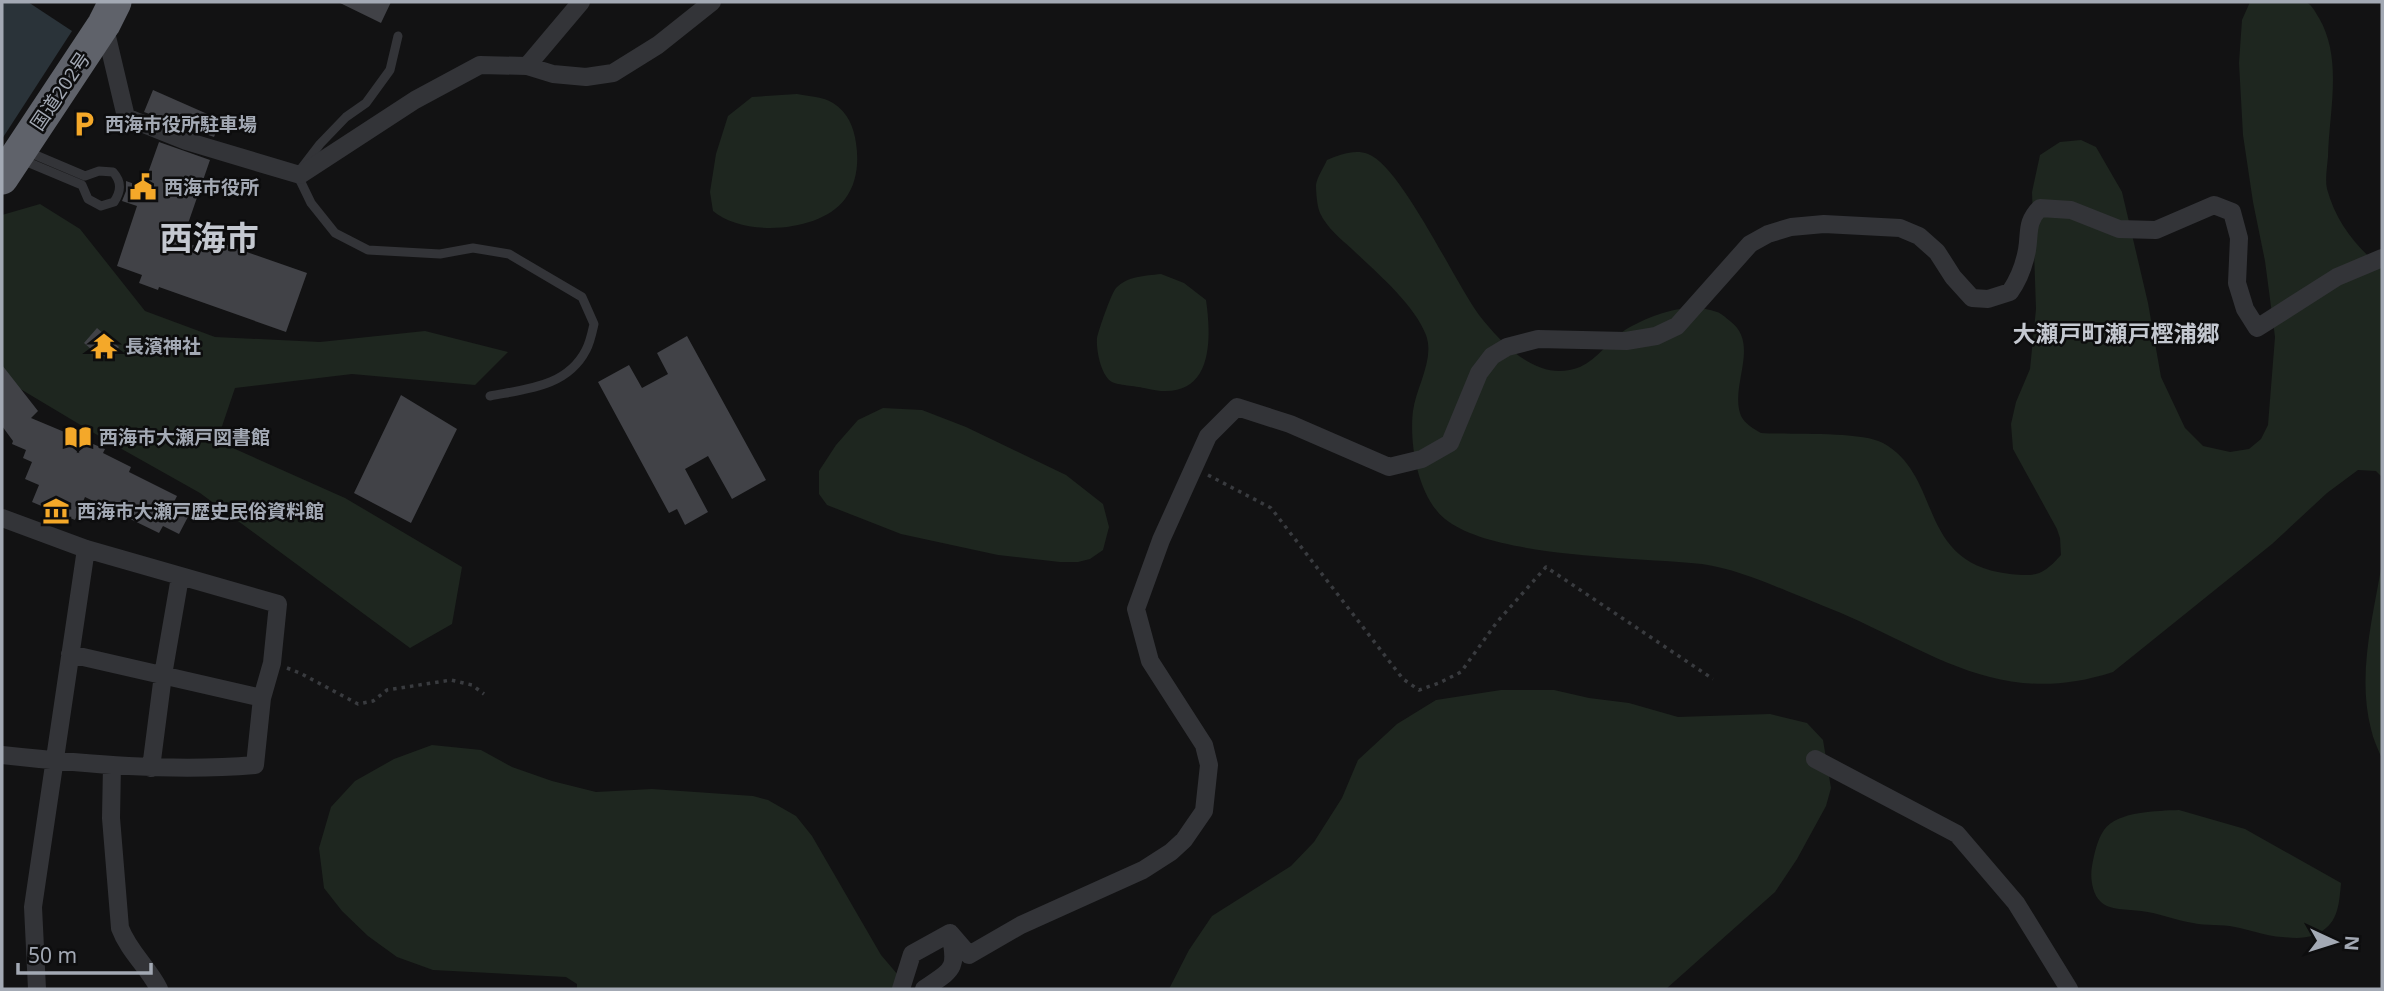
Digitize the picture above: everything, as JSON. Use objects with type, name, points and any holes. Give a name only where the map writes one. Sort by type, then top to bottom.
[{"type":"highway","name":"国道202号","points":[[13,161],[110,13]]},
{"type":"street","points":[[527,66],[581,2]]},
{"type":"street","points":[[110,13],[126,117],[186,141],[300,175],[415,100],[480,65],[527,66],[553,74],[586,77],[613,73],[658,45],[712,2]]},
{"type":"street","points":[[950,933],[969,955],[1021,925],[1143,870],[1184,840],[1203,811],[1209,765],[1203,745],[1150,661],[1136,609],[1161,541],[1208,436],[1237,407],[1290,424],[1389,467],[1422,459],[1450,443],[1479,373],[1492,356],[1507,347],[1538,340],[1626,341],[1656,336],[1677,326],[1750,244],[1768,234],[1791,227],[1824,224],[1900,228],[1919,236],[1937,252],[1953,277],[1972,298],[1988,299],[2010,292],[2020,278],[2031,217],[2040,208],[2071,210],[2119,229],[2156,230],[2214,205],[2232,212],[2239,238],[2237,283],[2245,309],[2257,328],[2337,277],[2382,258]]},
{"type":"street","points":[[2,518],[86,549],[278,604],[272,663],[262,698],[255,765],[151,768],[2,755]]},
{"type":"street","points":[[37,989],[33,907],[86,549]]},
{"type":"street","points":[[151,768],[180,577]]},
{"type":"street","points":[[70,654],[262,698]]},
{"type":"street","points":[[1815,759],[1957,834],[2016,903],[2069,989]]},
{"type":"street","points":[[112,765],[111,818],[120,928],[126,944],[145,965],[156,988]]},
{"type":"street","points":[[901,989],[912,954],[950,933]]},
{"type":"street","points":[[924,989],[948,973],[955,957],[950,933]]},
{"type":"lane","points":[[398,36],[390,70],[366,103],[346,117],[320,144],[297,174],[311,203],[335,233],[368,250],[440,254],[473,248],[509,254],[582,297],[594,324],[586,351],[568,375],[540,386],[490,396]]},
{"type":"lane","points":[[13,161],[85,176],[99,171],[113,172],[119,178],[120,192],[114,202],[102,206],[88,199],[82,185],[13,161]]},
{"type":"path","points":[[1194,468],[1271,508],[1403,679],[1419,690],[1461,672],[1497,622],[1546,567],[1713,679]]},
{"type":"path","points":[[272,663],[300,673],[358,704],[373,701],[387,690],[451,680],[472,685],[485,694]]},
{"type":"shaded area","points":[[2,2],[28,2],[72,31],[2,139]]},
{"type":"shaded area","points":[[2250,2],[2306,2],[2319,18],[2331,51],[2333,86],[2327,189],[2348,233],[2382,268],[2382,477],[2376,471],[2358,470],[2327,493],[2272,544],[2113,672],[2076,681],[2043,684],[1981,675],[1832,609],[1735,571],[1702,564],[1568,553],[1496,542],[1467,532],[1445,519],[1428,497],[1417,469],[1412,424],[1428,354],[1426,335],[1404,301],[1330,228],[1318,207],[1316,185],[1327,160],[1347,153],[1368,154],[1396,179],[1479,315],[1510,349],[1522,358],[1536,366],[1565,371],[1586,364],[1625,330],[1646,319],[1670,311],[1694,308],[1719,313],[1739,330],[1743,341],[1738,404],[1741,416],[1747,424],[1761,433],[1842,435],[1883,443],[1902,458],[1915,476],[1944,537],[1959,554],[1980,567],[2027,575],[2044,571],[2061,555],[2057,529],[2013,449],[2011,424],[2016,402],[2030,369],[2036,309],[2032,192],[2040,155],[2060,142],[2081,140],[2096,147],[2122,192],[2148,303],[2161,377],[2185,428],[2203,446],[2230,452],[2249,449],[2261,439],[2268,425],[2275,337],[2243,135],[2239,63],[2242,20]]},
{"type":"shaded area","points":[[797,94],[829,101],[843,111],[852,126],[857,165],[855,179],[845,199],[818,219],[781,228],[743,225],[713,211],[710,192],[716,154],[728,116],[752,97]]},
{"type":"shaded area","points":[[40,204],[80,229],[145,311],[215,337],[320,342],[425,331],[508,352],[475,385],[352,374],[235,388],[217,441],[345,498],[462,567],[452,624],[410,648],[200,493],[2,378],[2,215]]},
{"type":"shaded area","points":[[1161,274],[1184,283],[1206,300],[1209,336],[1202,368],[1194,380],[1183,388],[1166,391],[1112,382],[1102,369],[1097,343],[1111,297],[1116,288],[1126,281]]},
{"type":"shaded area","points":[[883,408],[922,410],[966,427],[1066,475],[1103,504],[1109,527],[1103,550],[1090,559],[1078,562],[998,555],[901,534],[827,505],[819,494],[819,471],[836,445],[858,420]]},
{"type":"shaded area","points":[[2382,563],[2382,759],[2374,740],[2367,709],[2366,667]]},
{"type":"shaded area","points":[[1501,690],[1554,690],[1629,703],[1678,717],[1770,714],[1807,723],[1823,740],[1831,788],[1826,806],[1775,892],[1666,989],[1169,989],[1189,950],[1212,916],[1291,866],[1314,842],[1342,798],[1358,760],[1397,724],[1436,700]]},
{"type":"shaded area","points":[[432,745],[481,750],[512,767],[596,792],[652,789],[753,796],[768,800],[796,816],[812,836],[881,955],[910,989],[577,989],[577,984],[566,977],[433,970],[397,957],[368,936],[342,911],[324,888],[319,848],[331,807],[355,781],[394,759]]},
{"type":"shaded area","points":[[2179,810],[2245,829],[2341,883],[2333,921],[2314,935],[2290,938],[2114,908],[2100,901],[2095,894],[2091,875],[2096,848],[2104,830],[2118,819],[2128,816]]},
{"type":"building","points":[[338,2],[391,2],[381,23]]},
{"type":"building","points":[[153,90],[221,120],[214,137],[144,112]]},
{"type":"building","points":[[159,142],[210,160],[182,241],[217,254],[221,243],[307,273],[286,332],[159,287],[158,290],[139,283],[142,275],[117,266],[137,206],[122,201],[126,181],[143,187]]},
{"type":"building","points":[[97,328],[119,347],[109,360],[101,354],[99,356],[84,343]]},
{"type":"building","points":[[687,336],[766,480],[732,499],[708,456],[685,469],[708,512],[685,525],[677,509],[669,513],[598,382],[629,365],[642,388],[668,374],[657,353]]},
{"type":"building","points":[[2,365],[38,411],[31,418],[105,449],[103,453],[131,467],[129,472],[177,496],[173,504],[190,513],[179,534],[163,526],[159,533],[85,497],[75,520],[32,502],[39,485],[25,479],[32,462],[23,458],[26,450],[12,444],[13,441],[2,426]]},
{"type":"building","points":[[401,395],[457,429],[411,523],[354,493]]},
{"type":"place","name":"西海市役所駐車場","points":[[84,124]]},
{"type":"place","name":"西海市役所","points":[[143,187]]},
{"type":"place","name":"長濱神社","points":[[104,346]]},
{"type":"place","name":"西海市大瀬戸図書館","points":[[78,437]]},
{"type":"place","name":"西海市大瀬戸歴史民俗資料館","points":[[56,511]]},
{"type":"district","name":"西海市","points":[[209,238]]},
{"type":"district","name":"大瀬戸町瀬戸樫浦郷","points":[[2116,334]]}]
